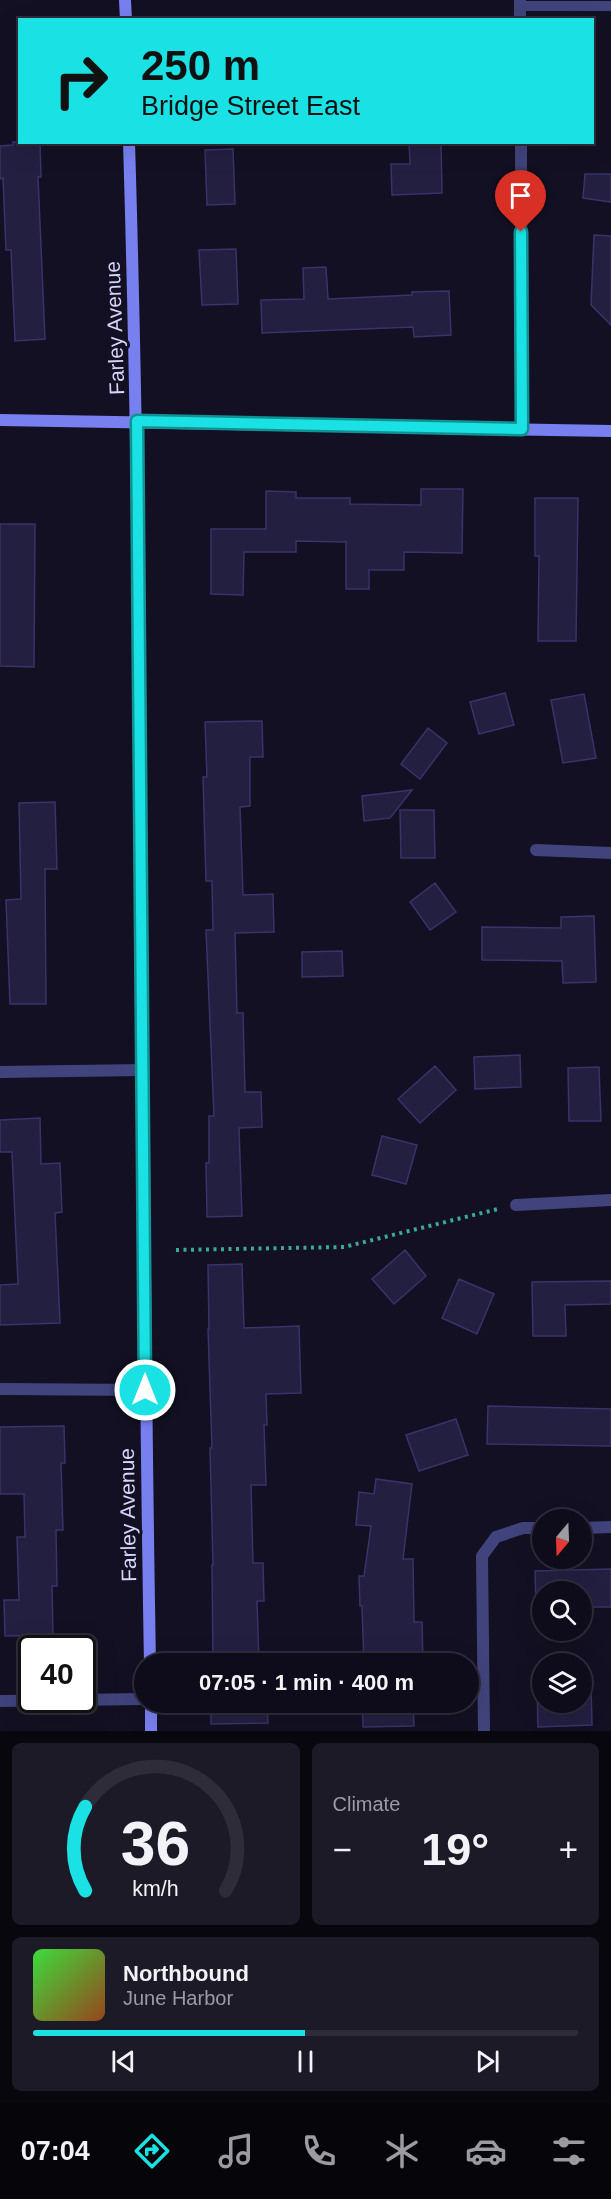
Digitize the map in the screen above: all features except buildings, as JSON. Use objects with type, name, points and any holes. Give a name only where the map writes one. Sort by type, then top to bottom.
[{"type":"street","points":[[126,0],[126,18]]},
{"type":"street","name":"Farley Avenue","points":[[129,144],[137,421],[145,1390],[150,1653]]},
{"type":"street","points":[[520,144],[522,429]]},
{"type":"street","points":[[0,420],[611,431]]},
{"type":"street","points":[[536,850],[611,854]]},
{"type":"street","points":[[0,1072],[143,1070]]},
{"type":"street","points":[[516,1205],[611,1200]]},
{"type":"street","points":[[0,1389],[145,1390]]},
{"type":"street","points":[[592,1528],[611,1527]]},
{"type":"street","points":[[484,1731],[482,1556],[496,1537],[524,1528],[532,1528]]},
{"type":"street","points":[[0,1701],[134,1699]]},
{"type":"street","points":[[151,1713],[151,1731]]},
{"type":"lane","points":[[520,3],[611,6]]},
{"type":"path","points":[[176,1250],[344,1247],[516,1205]]},
{"type":"route","points":[[145,1390],[137,421],[522,429],[521,232]]}]
